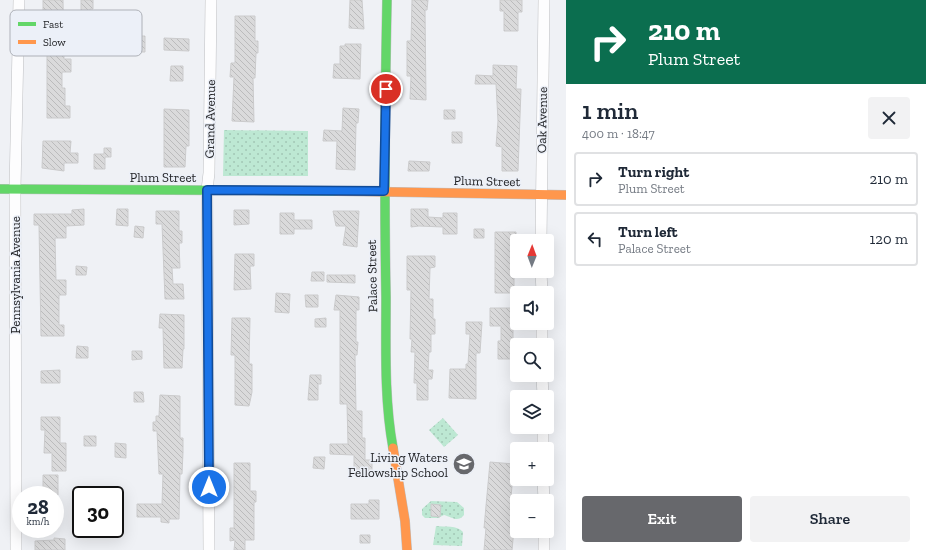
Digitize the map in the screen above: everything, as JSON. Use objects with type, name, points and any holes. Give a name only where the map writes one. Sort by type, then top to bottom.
[{"type":"street","name":"Pennsylvania Avenue","points":[[19,0],[19,10]]},
{"type":"street","name":"Grand Avenue","points":[[209,550],[207,190],[209,173],[211,0]]},
{"type":"street","name":"Palace Street","points":[[387,0],[384,191],[388,409],[405,521],[407,550]]},
{"type":"street","name":"Oak Avenue","points":[[541,234],[544,0]]},
{"type":"street","name":"Pennsylvania Avenue","points":[[16,550],[15,189],[18,56]]},
{"type":"street","name":"Plum Street","points":[[0,189],[384,191],[566,195]]},
{"type":"street","points":[[544,538],[544,550]]},
{"type":"green space","points":[[224,130],[308,131],[308,176],[223,176]]},
{"type":"green space","points":[[443,418],[458,435],[444,447],[429,430]]},
{"type":"green space","points":[[431,501],[457,502],[464,508],[464,515],[459,519],[454,519],[444,515],[438,518],[425,518],[422,515],[422,509]]},
{"type":"green space","points":[[436,526],[458,528],[463,532],[462,546],[433,545]]},
{"type":"building","points":[[43,0],[63,0],[63,10],[43,10]]},
{"type":"building","points":[[81,0],[93,0],[93,9],[81,10]]},
{"type":"building","points":[[350,0],[362,0],[364,29],[349,28]]},
{"type":"building","points":[[412,0],[428,0],[427,10],[425,10],[426,100],[410,99],[411,76],[407,76],[407,41],[411,41]]},
{"type":"building","points":[[500,0],[522,0],[522,12],[518,12],[518,31],[504,31],[504,11],[500,11]]},
{"type":"building","points":[[235,16],[255,16],[255,41],[258,41],[258,53],[256,53],[255,78],[253,78],[254,122],[232,121],[234,77],[230,77],[231,63],[235,63]]},
{"type":"building","points":[[142,36],[145,36],[145,52],[142,52]]},
{"type":"building","points":[[164,38],[189,39],[189,51],[164,50]]},
{"type":"building","points":[[345,44],[361,44],[360,79],[333,78],[334,64],[340,64],[340,46],[345,46]]},
{"type":"building","points":[[47,56],[64,56],[64,59],[71,59],[71,72],[62,72],[62,88],[65,88],[65,106],[70,106],[70,118],[47,118]]},
{"type":"building","points":[[493,65],[517,66],[516,89],[521,89],[518,171],[502,171],[502,147],[496,146],[498,121],[496,84],[475,84],[476,75],[493,76]]},
{"type":"building","points":[[171,66],[183,66],[183,81],[170,81]]},
{"type":"building","points":[[343,108],[359,109],[358,123],[356,123],[355,170],[336,169],[337,141],[323,141],[324,130],[342,131]]},
{"type":"building","points":[[164,109],[189,110],[189,146],[186,146],[185,167],[164,167]]},
{"type":"building","points":[[444,110],[455,110],[455,119],[444,119]]},
{"type":"building","points":[[452,132],[462,132],[462,143],[452,143]]},
{"type":"building","points":[[43,141],[71,141],[70,153],[78,153],[78,163],[64,163],[64,171],[42,168]]},
{"type":"building","points":[[104,148],[111,148],[111,157],[105,157],[105,169],[94,169],[94,154],[104,154]]},
{"type":"building","points":[[409,161],[430,162],[429,171],[408,171]]},
{"type":"building","points":[[84,209],[84,225],[66,226],[66,238],[55,238],[56,280],[66,280],[66,295],[59,295],[59,325],[64,325],[64,336],[41,336],[39,225],[34,225],[34,214],[72,214],[72,210]]},
{"type":"building","points":[[117,209],[128,209],[128,226],[116,225]]},
{"type":"building","points":[[411,209],[428,209],[428,217],[443,218],[443,213],[457,213],[457,234],[443,234],[443,227],[411,227]]},
{"type":"building","points":[[234,210],[249,210],[249,224],[234,225]]},
{"type":"building","points":[[156,211],[179,211],[179,231],[182,231],[182,243],[179,243],[180,268],[172,268],[173,284],[183,284],[184,299],[165,299],[162,224],[156,224]]},
{"type":"building","points":[[333,211],[359,211],[357,247],[343,245],[346,226],[336,226]]},
{"type":"building","points":[[280,213],[294,213],[294,220],[312,220],[312,229],[294,229],[294,234],[280,234]]},
{"type":"building","points":[[135,226],[144,227],[143,238],[134,237]]},
{"type":"building","points":[[474,229],[484,229],[484,238],[474,238]]},
{"type":"building","points":[[495,232],[516,232],[516,234],[510,234],[510,278],[514,278],[514,286],[510,286],[510,293],[495,293]]},
{"type":"building","points":[[235,254],[254,254],[254,266],[250,266],[251,289],[234,290]]},
{"type":"building","points":[[407,256],[435,256],[435,267],[430,268],[429,299],[433,299],[435,334],[431,334],[431,352],[429,352],[428,370],[433,370],[432,379],[428,379],[428,400],[417,400],[417,383],[414,383],[415,352],[411,352],[411,290],[407,290]]},
{"type":"building","points":[[76,266],[87,267],[86,275],[76,275]]},
{"type":"building","points":[[312,272],[324,272],[324,281],[311,281]]},
{"type":"building","points":[[327,275],[355,275],[355,283],[327,282]]},
{"type":"building","points":[[276,293],[290,294],[289,313],[275,312]]},
{"type":"building","points":[[305,295],[318,295],[318,307],[306,307]]},
{"type":"building","points":[[336,295],[359,297],[359,310],[356,310],[356,342],[358,342],[357,355],[355,355],[356,411],[362,411],[362,438],[365,438],[365,460],[372,460],[372,473],[354,473],[354,455],[330,454],[330,444],[348,444],[347,404],[340,404],[340,310],[334,310]]},
{"type":"building","points":[[490,308],[510,308],[510,330],[513,330],[513,338],[510,338],[510,359],[498,359],[498,341],[501,341],[501,326],[490,326]]},
{"type":"building","points":[[160,314],[184,315],[184,349],[182,368],[164,368],[163,328],[159,328]]},
{"type":"building","points":[[232,318],[250,318],[249,364],[252,364],[252,392],[249,406],[235,405],[235,355],[231,355]]},
{"type":"building","points":[[326,318],[326,327],[315,327],[315,319]]},
{"type":"building","points":[[466,322],[482,322],[480,353],[476,353],[476,399],[449,398],[450,369],[466,369],[466,364],[468,364],[470,334],[466,334]]},
{"type":"building","points":[[77,346],[88,347],[88,358],[76,358]]},
{"type":"building","points":[[132,351],[142,351],[142,359],[132,360]]},
{"type":"building","points":[[60,370],[60,383],[41,383],[41,371]]},
{"type":"building","points":[[310,375],[321,375],[321,384],[318,384],[318,400],[308,400]]},
{"type":"building","points":[[134,392],[143,392],[144,402],[134,402]]},
{"type":"building","points":[[160,395],[180,396],[180,438],[183,438],[182,474],[180,474],[179,519],[169,519],[169,523],[161,522],[161,517],[137,517],[137,504],[162,504],[163,474],[159,474],[157,431],[153,431],[153,422],[156,422],[156,416],[159,416]]},
{"type":"building","points":[[41,417],[60,417],[60,443],[66,443],[66,471],[52,471],[52,453],[44,453],[45,430],[41,430]]},
{"type":"building","points":[[84,436],[96,436],[96,446],[84,446]]},
{"type":"building","points":[[115,443],[126,444],[126,458],[115,457]]},
{"type":"building","points":[[314,457],[325,457],[324,469],[313,468]]},
{"type":"building","points":[[490,462],[510,464],[510,486],[512,486],[511,494],[510,494],[510,538],[513,538],[512,550],[484,550],[486,528],[484,528]]},
{"type":"building","points":[[234,463],[250,463],[250,491],[256,491],[256,502],[254,502],[254,540],[245,540],[245,550],[234,550],[235,540],[230,541],[230,528],[234,528]]},
{"type":"building","points":[[43,475],[58,475],[58,486],[43,486]]},
{"type":"building","points":[[369,500],[379,500],[379,519],[351,519],[351,504],[369,504]]},
{"type":"building","points":[[431,504],[441,505],[440,517],[431,516]]},
{"type":"building","points":[[360,535],[370,535],[370,543],[360,543]]},
{"type":"building","points":[[54,538],[65,539],[65,550],[35,550],[35,541],[54,540]]},
{"type":"traffic: fast","points":[[387,0],[385,148],[386,354],[388,411],[393,448]]},
{"type":"traffic: fast","points":[[0,189],[336,191]]},
{"type":"traffic: slow","points":[[336,191],[566,195]]},
{"type":"traffic: slow","points":[[393,448],[405,521],[407,550]]},
{"type":"place","name":"Living Waters Fellowship School","points":[[464,464]]},
{"type":"route","points":[[209,487],[207,190],[384,191],[386,89]]}]
